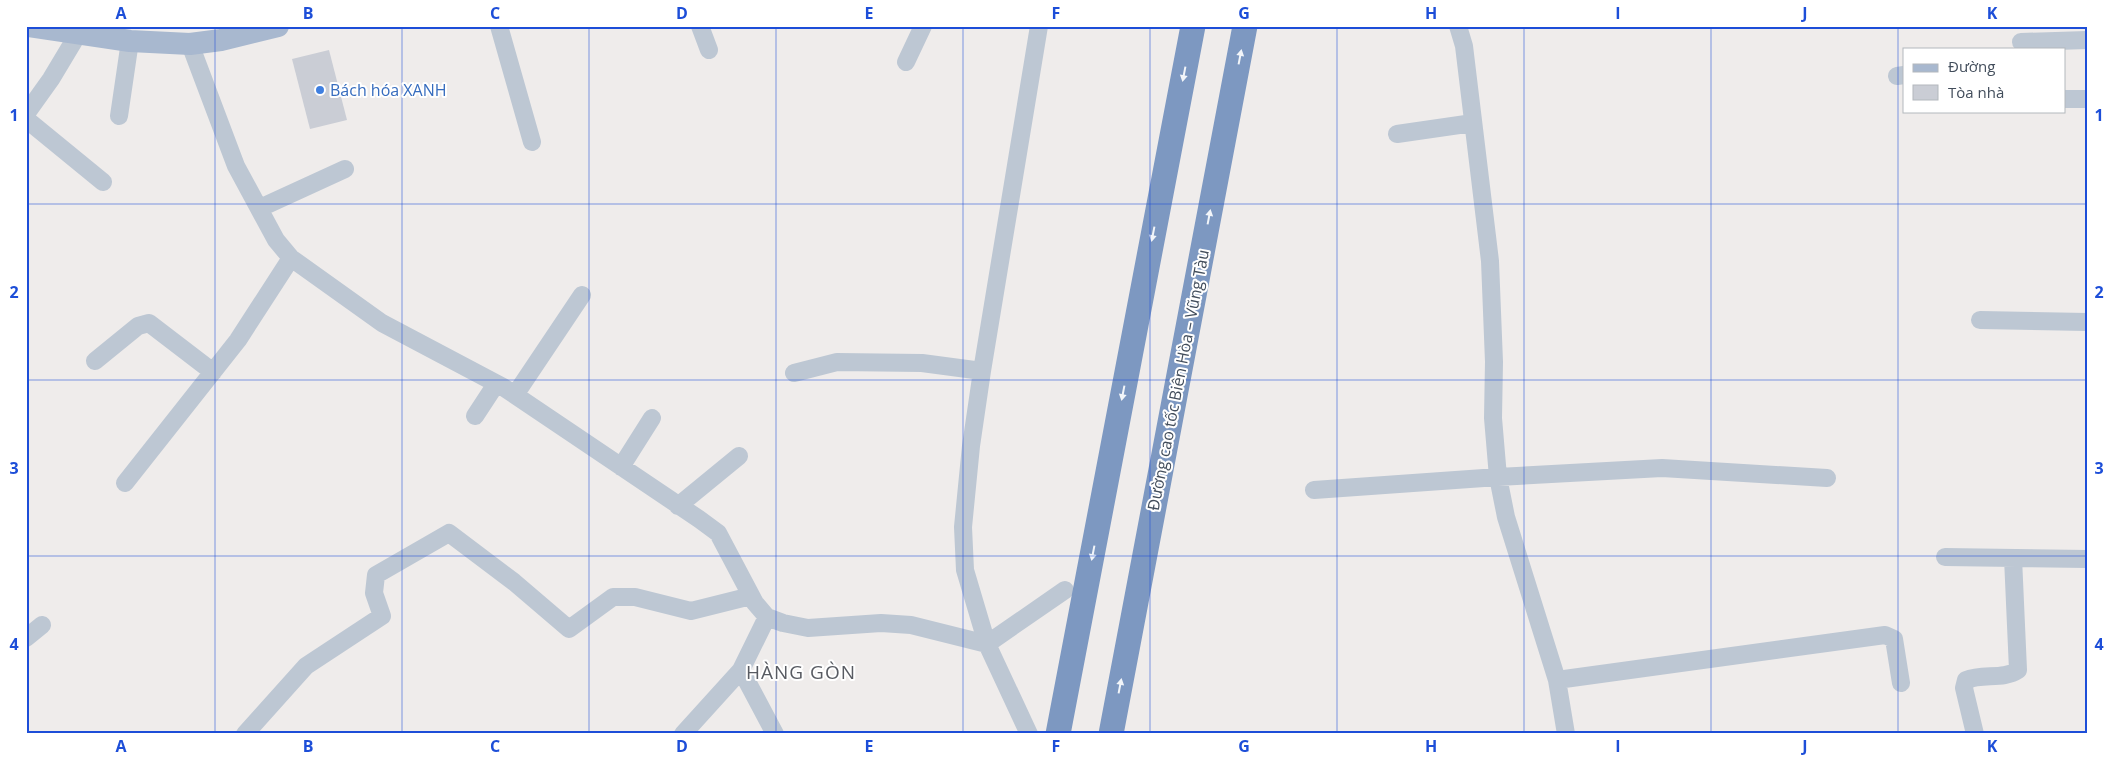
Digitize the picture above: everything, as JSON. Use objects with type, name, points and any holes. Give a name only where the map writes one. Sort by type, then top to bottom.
[{"type":"highway","points":[[1058,734],[1193,26]]},
{"type":"highway","name":"Đường cao tốc Biên Hòa – Vũng Tàu","points":[[1111,734],[1246,26]]},
{"type":"main road","points":[[29,26],[130,40],[190,44],[221,40],[278,26]]},
{"type":"street","points":[[499,26],[532,142]]},
{"type":"street","points":[[700,26],[709,50]]},
{"type":"street","points":[[906,62],[923,26]]},
{"type":"street","points":[[1029,734],[987,644],[965,570],[963,527],[971,446],[982,371],[1039,26]]},
{"type":"street","points":[[1458,26],[1464,46],[1490,261],[1494,418],[1498,477],[1506,517],[1557,680],[1566,734]]},
{"type":"street","points":[[26,114],[51,79],[78,34]]},
{"type":"street","points":[[2021,39],[2087,40]]},
{"type":"street","points":[[119,116],[130,40]]},
{"type":"street","points":[[190,44],[236,166],[276,240],[291,258],[382,323],[515,395],[718,533],[755,603],[767,617],[783,623],[808,628],[881,623],[911,626],[987,644],[1065,590]]},
{"type":"street","points":[[2066,99],[2087,99]]},
{"type":"street","points":[[26,120],[103,182]]},
{"type":"street","points":[[1397,134],[1474,123]]},
{"type":"street","points":[[260,208],[345,169]]},
{"type":"street","points":[[125,483],[238,340],[291,258]]},
{"type":"street","points":[[515,395],[582,295]]},
{"type":"street","points":[[1980,320],[2087,322]]},
{"type":"street","points":[[95,361],[138,326],[149,323],[213,372]]},
{"type":"street","points":[[794,373],[837,362],[922,363],[982,371]]},
{"type":"street","points":[[475,416],[496,384]]},
{"type":"street","points":[[621,467],[652,418]]},
{"type":"street","points":[[678,506],[739,456]]},
{"type":"street","points":[[1314,490],[1662,468],[1827,478]]},
{"type":"street","points":[[245,734],[306,666],[382,616],[374,593],[376,575],[449,533],[514,582],[569,628],[613,597],[636,597],[691,611],[751,596]]},
{"type":"street","points":[[1946,557],[2087,559]]},
{"type":"street","points":[[1975,734],[1964,688],[1966,680],[1973,677],[2011,675],[2018,670],[2013,558]]},
{"type":"street","points":[[683,734],[741,670],[767,617]]},
{"type":"street","points":[[26,638],[42,625]]},
{"type":"street","points":[[1557,680],[1885,635],[1894,639],[1901,683]]},
{"type":"street","points":[[741,670],[774,734]]},
{"type":"building","name":"Bách hóa XANH","points":[[329,50],[347,120],[310,129],[292,59]]},
{"type":"place","name":"Bách hóa XANH","points":[[320,90]]},
{"type":"district","name":"HÀNG GÒN","points":[[801,672]]}]
